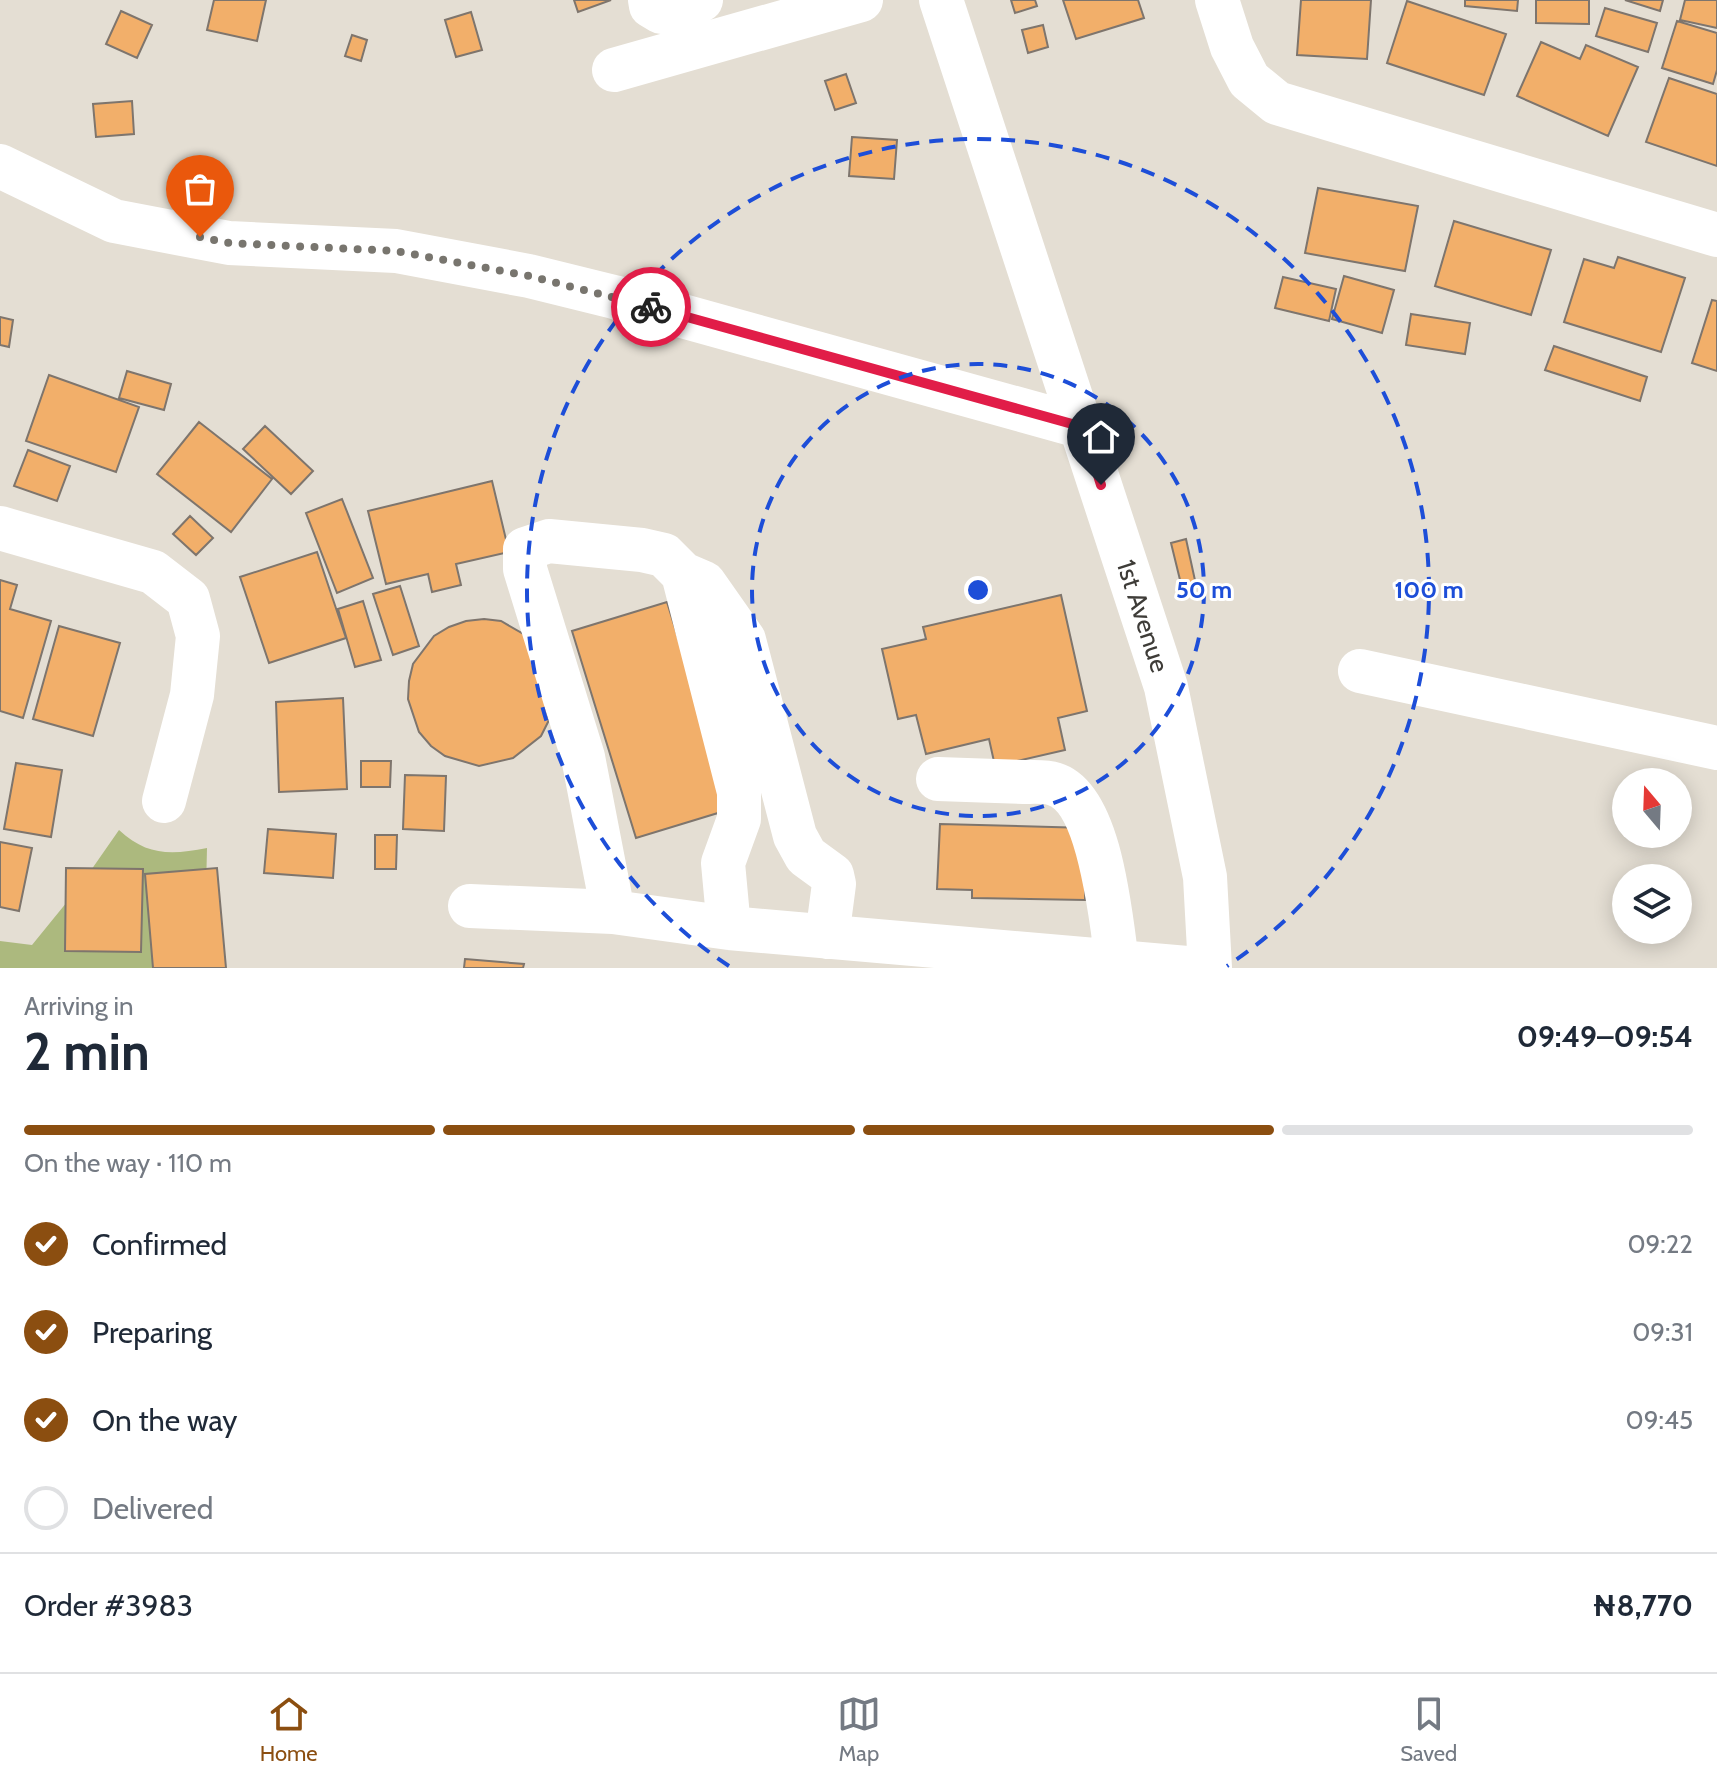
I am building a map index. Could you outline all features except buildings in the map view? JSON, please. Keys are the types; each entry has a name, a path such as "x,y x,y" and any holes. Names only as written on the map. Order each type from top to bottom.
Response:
{"street":[{"path":"650,0 651,6 661,12 701,0"},
{"path":"614,70 861,0"},
{"name":"1st Avenue","path":"941,0 1166,687 1205,877 1210,968"},
{"path":"1217,0 1232,47 1249,80 1277,103 1717,235"},
{"path":"0,166 114,221 229,243 396,251 529,276 1083,427"},
{"path":"0,528 153,572 188,599 198,636 192,695 164,801"},
{"path":"613,912 583,757 525,569 525,549 549,541 664,555 683,574 704,583 744,640 795,836 806,856 832,875 834,884 827,937"},
{"path":"683,574 739,792 739,819 723,863 729,928"},
{"path":"1360,671 1717,748"},
{"path":"938,779 1054,783 1073,797 1084,811 1091,828 1110,909 1117,962"},
{"path":"470,906 613,912 729,928 1187,968"}],"green space":[{"path":"119,830 129,839 150,849 182,852 207,848 206,890 222,968 0,968 0,941 32,945 80,886"}],"way so far":[{"path":"200,237 229,243 396,251 529,276 651,307"}],"route":[{"path":"651,307 1083,427 1101,485"}]}
